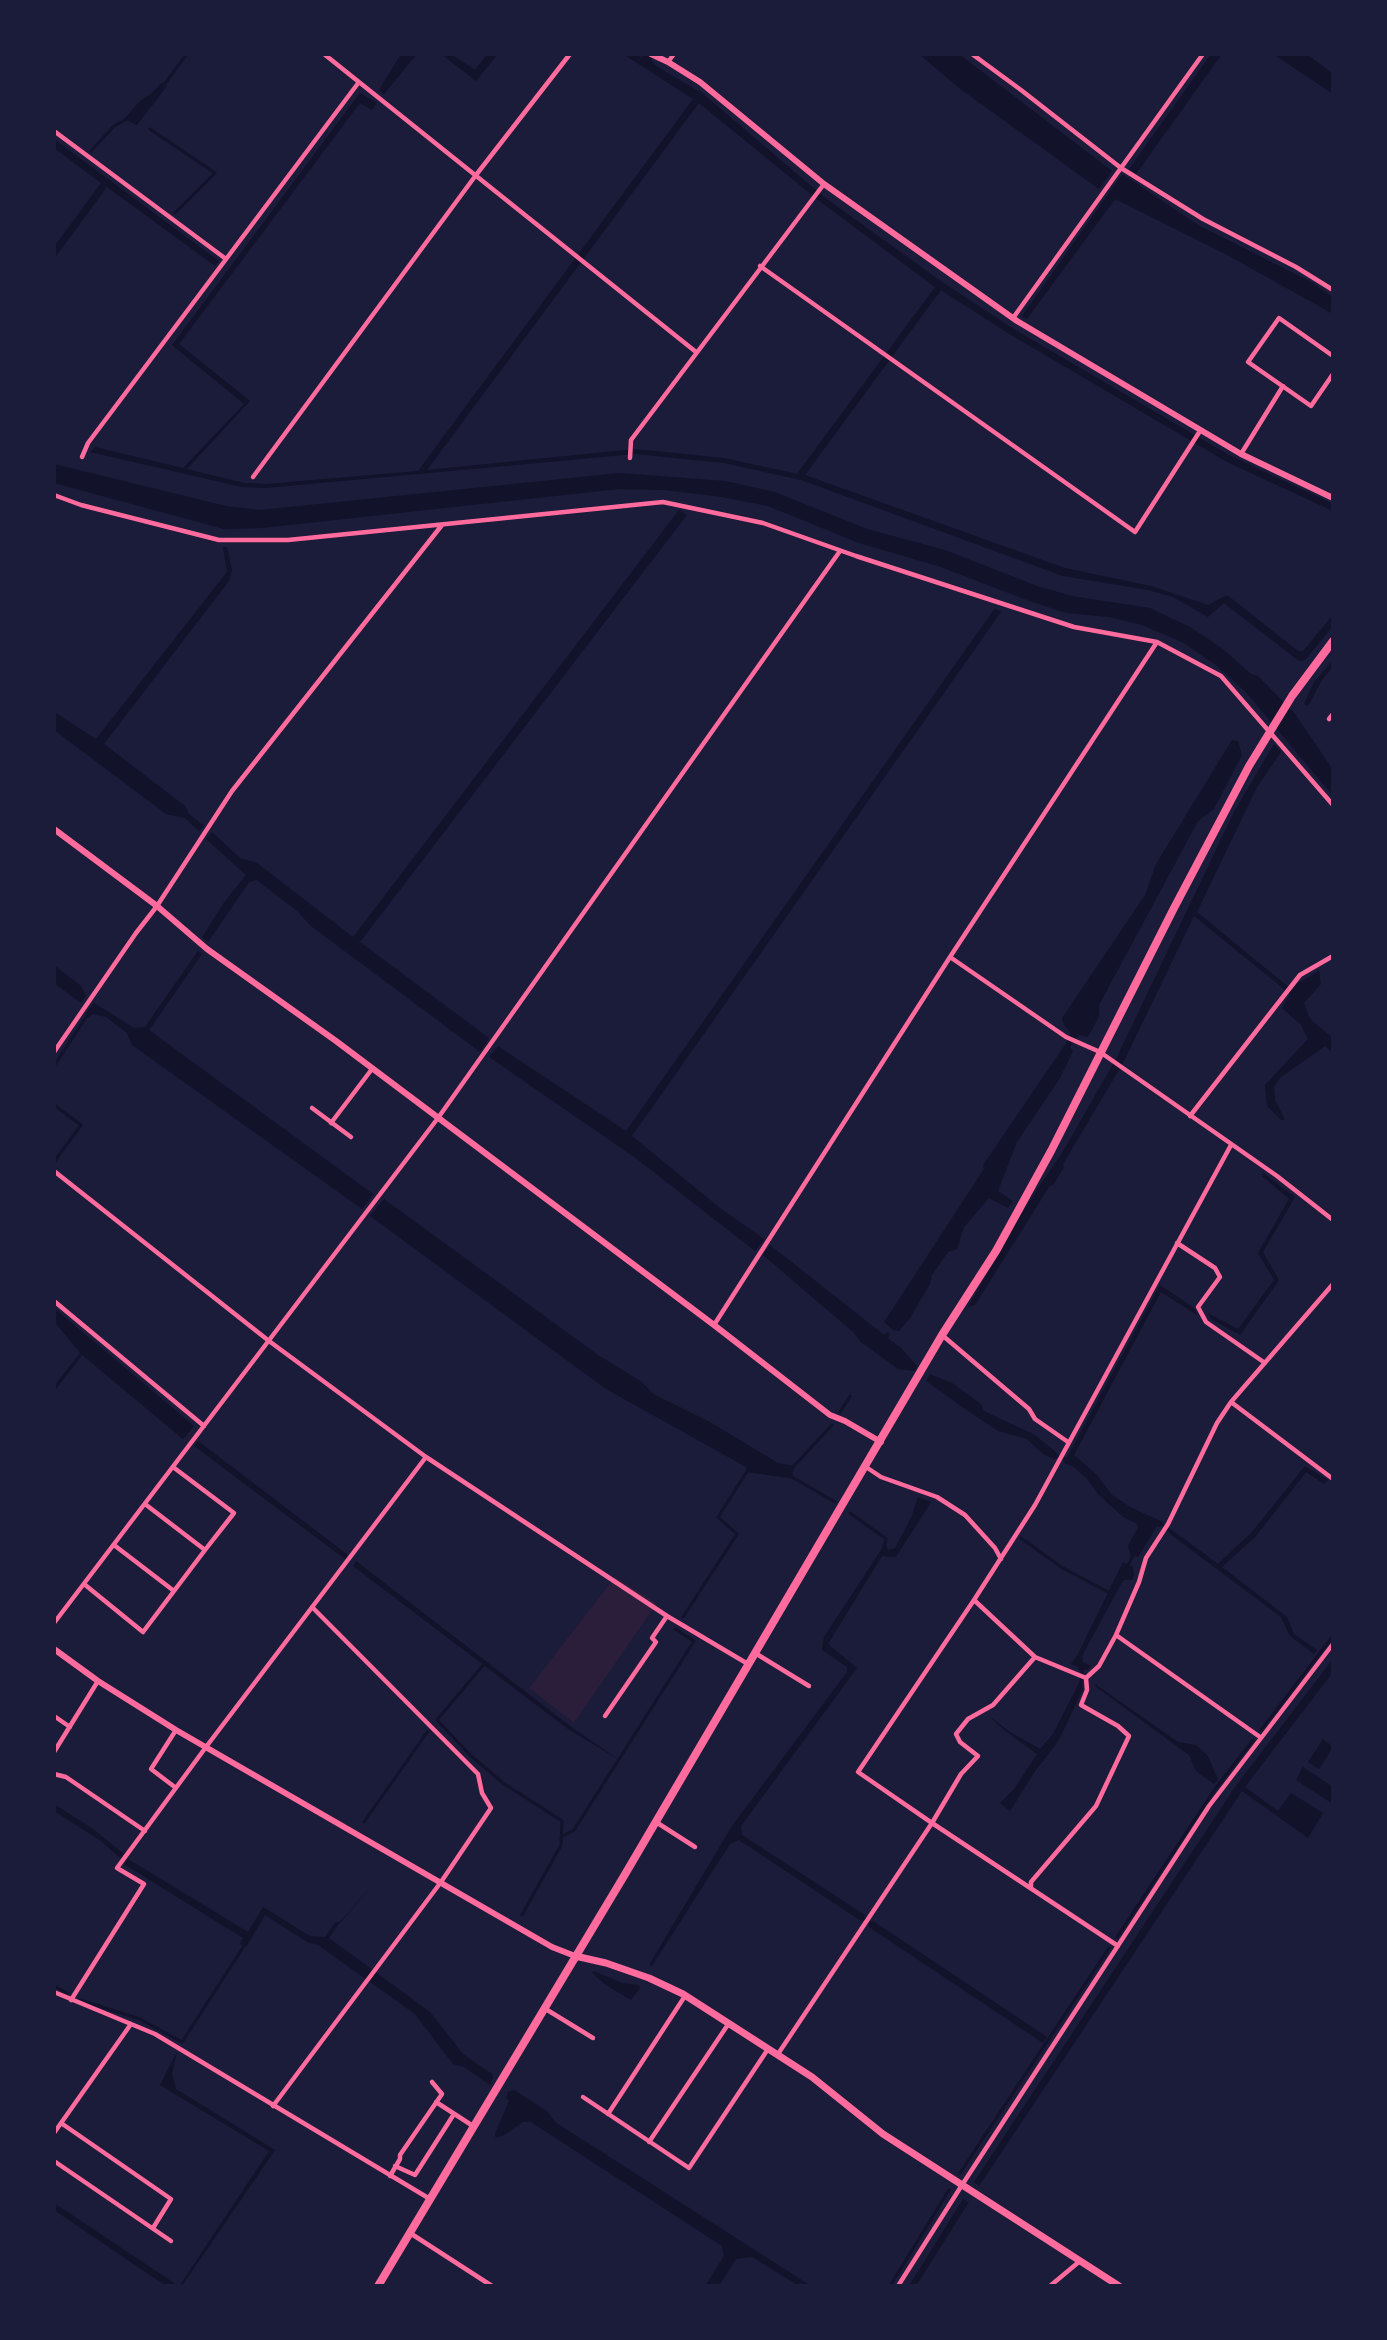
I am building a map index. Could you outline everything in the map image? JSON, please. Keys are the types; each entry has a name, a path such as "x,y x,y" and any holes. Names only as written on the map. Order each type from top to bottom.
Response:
{"highway":[{"path":"378,2286 656,1822 942,1335 996,1251 1051,1151 1229,802 1292,696 1333,641"}],"main road":[{"path":"574,1956 606,1963 638,1974 685,1996 812,2077 883,2134 1119,2286"}],"street":[{"path":"324,54 696,352"},
{"path":"332,60 336,54"},
{"path":"253,477 476,175 570,54"},
{"path":"668,62 674,54"},
{"path":"972,54 1121,168 1203,219 1296,267 1333,290"},
{"path":"1013,318 1203,54"},
{"path":"654,55 700,82 824,184 1013,318 1200,431 1241,454 1333,498"},
{"path":"82,457 88,444 359,82"},
{"path":"54,131 226,259"},
{"path":"630,458 631,440 824,184"},
{"path":"760,266 1135,532 1200,431"},
{"path":"1333,356 1279,318 1248,362 1311,406 1333,374"},
{"path":"1241,454 1283,386"},
{"path":"54,495 81,505 219,540 288,540 663,502 764,523 840,551 1074,627 1157,642 1221,676 1333,805"},
{"path":"54,1052 136,933 158,906 232,791 442,525"},
{"path":"54,1623 438,1118 840,551"},
{"path":"714,1324 950,957 1157,642"},
{"path":"54,829 158,906 207,949 714,1324 831,1415 845,1420 881,1442"},
{"path":"1190,1116 1300,975 1333,956"},
{"path":"950,957 1066,1037 1100,1052 1277,1176 1333,1220"},
{"path":"331,1123 372,1069"},
{"path":"312,1108 351,1137"},
{"path":"1118,1946 858,1772 974,1600 1035,1504 1231,1145"},
{"path":"54,1171 269,1341 426,1457 667,1616 748,1664"},
{"path":"1177,1243 1215,1268 1220,1277 1198,1307 1206,1322 1265,1363"},
{"path":"1086,1678 1099,1666 1116,1635 1139,1582 1146,1558 1168,1524 1217,1423 1231,1402 1333,1284"},
{"path":"54,1301 204,1426"},
{"path":"942,1335 1029,1409 1035,1419 1068,1443"},
{"path":"1231,1402 1330,1476"},
{"path":"71,2000 144,1884 117,1868 426,1457"},
{"path":"84,1584 143,1632 234,1513 173,1467"},
{"path":"866,1467 881,1477 937,1497 965,1515 995,1548 1001,1558"},
{"path":"145,1504 205,1550"},
{"path":"114,1545 174,1591"},
{"path":"974,1600 1035,1657 1086,1678"},
{"path":"273,2106 441,1882 491,1808 482,1793 478,1774 312,1607"},
{"path":"605,1716 656,1642 652,1638 667,1616"},
{"path":"1116,1635 1260,1737"},
{"path":"898,2286 1209,1806 1333,1644"},
{"path":"54,1649 98,1681 176,1730 552,1947 574,1956"},
{"path":"754,1653 809,1686"},
{"path":"778,2054 932,1823 962,1774 978,1756 960,1742 956,1734 969,1719 993,1706 1035,1657"},
{"path":"1031,1888 1031,1882 1096,1806 1129,1736 1118,1726 1081,1705 1087,1690 1086,1678"},
{"path":"54,1752 98,1681"},
{"path":"54,1716 70,1726"},
{"path":"176,1730 152,1769 176,1788"},
{"path":"54,1774 66,1777 144,1830"},
{"path":"656,1822 695,1847"},
{"path":"54,1992 175,2045 430,2199"},
{"path":"608,2114 685,1996"},
{"path":"544,2008 593,2038"},
{"path":"54,2133 131,2024"},
{"path":"649,2142 729,2024"},
{"path":"583,2097 689,2168 769,2048"},
{"path":"390,2175 400,2159 399,2155 442,2094 432,2082"},
{"path":"436,2102 473,2126"},
{"path":"395,2166 415,2175 454,2114"},
{"path":"61,2123 171,2199 153,2228"},
{"path":"54,2161 171,2241"},
{"path":"410,2233 492,2286"},
{"path":"1050,2286 1080,2261"}],"shaded area":[{"path":"401,54 417,54 384,94 379,90"},
{"path":"441,54 451,54 475,70 487,54 498,54 476,81"},
{"path":"623,54 635,54 641,57 644,54 657,54 651,60 656,66 702,93 824,197 945,284 1017,331 1229,455 1333,504 1333,511 1227,462 1006,332 941,290 805,475 1065,568 1151,586 1208,605 1227,595 1298,651 1303,651 1333,615 1333,626 1305,660 1299,661 1224,603 1208,617 1173,597 1148,590 1063,576 801,480 724,463 635,454 266,488 242,487 90,452 95,447 183,468 244,404 172,345 360,93 377,103 372,110 360,103 179,344 250,401 187,469 244,483 266,484 418,471 693,99","holes":["699,103 818,200 935,287 797,474 724,458 635,449 427,470"]},
{"path":"919,54 959,54 1112,171 1099,189 959,88"},
{"path":"1211,54 1222,54 1136,174 1129,169"},
{"path":"1273,54 1307,54 1333,74 1333,94"},
{"path":"161,83 167,86 137,125 124,119 141,100"},
{"path":"54,139 219,261 215,266 107,187 54,259 54,247 101,183 54,148"},
{"path":"1124,175 1198,225 1309,281 1333,297 1333,314 1229,256 1115,199 1027,319 1022,316 1121,176"},
{"path":"54,464 226,506 260,510 620,473 725,481 775,492 867,529 945,550 1037,586 1072,596 1150,608 1190,627 1223,649 1251,674 1258,676 1296,715 1333,770 1333,796 1245,691 1216,665 1182,642 1142,625 1109,617 1066,613 938,566 859,543 768,506 716,496 663,490 619,489 262,528 224,529 54,483"},
{"path":"679,510 687,515 360,942 489,1038 480,1052 311,926 297,911 257,880 249,882 208,942 202,937 223,904 246,875 206,839 212,832 240,858 257,863 353,937"},
{"path":"223,547 227,547 232,570 229,581 104,744 185,806 189,814 204,826 199,831 185,818 166,814 54,730 54,712 96,739 227,572"},
{"path":"995,608 1001,612 632,1136 720,1208 764,1239 755,1251 637,1159 489,1057 498,1046 626,1131"},
{"path":"1333,660 1333,667 1322,680 1308,706 1304,704 1314,682"},
{"path":"1232,740 1238,741 1242,755 1214,809 1198,821 1099,1005 1099,1016 1088,1037 1079,1035 1070,1047 1073,1051 1060,1078 1017,1142 998,1191 1013,1201 1008,1208 989,1198 964,1227 957,1249 948,1252 932,1275 930,1284 910,1318 899,1331 893,1330 884,1322 984,1169 983,1165 1065,1045 1071,1033 1064,1025 1062,1018 1145,895 1156,864"},
{"path":"1274,744 1281,752 1256,789 1197,912 1292,990 1297,984 1319,971 1321,984 1304,1003 1310,1019 1333,1038 1333,1053 1325,1046 1280,1078 1274,1087 1275,1100 1285,1120 1281,1120 1267,1106 1265,1085 1308,1039 1301,1025 1282,1008 1290,994 1194,916 1123,1063 1063,1164 1064,1167 975,1305 968,1307 1028,1203 1062,1153 1116,1059 1234,812"},
{"path":"198,951 202,954 149,1030 373,1194 362,1209 132,1045 127,1033 106,1017 93,1014 84,1020 86,1013 94,1003 134,1028 145,1027"},
{"path":"54,965 81,986 86,996 81,1003 54,983"},
{"path":"1263,1173 1295,1197 1263,1252 1279,1280 1240,1335 1211,1319 1208,1313 1238,1329 1274,1280 1258,1253 1289,1199 1262,1176"},
{"path":"384,1199 598,1355 642,1382 653,1394 710,1422 778,1463 795,1466 792,1474 795,1479 747,1472 746,1467 606,1389 370,1216"},
{"path":"770,1245 884,1335 887,1332 890,1334 888,1338 901,1348 917,1366 915,1371 898,1369 861,1342 853,1332 763,1255"},
{"path":"1160,1285 1194,1308 1197,1315 1161,1292 1074,1455 1096,1474 1112,1495 1132,1508 1163,1522 1160,1527 1157,1526 1138,1557 1130,1555 1128,1546 1138,1527 1136,1523 1123,1517 1074,1467 1064,1463"},
{"path":"54,1308 194,1426 183,1439 81,1354 54,1321"},
{"path":"930,1374 952,1383 981,1404 984,1411 1035,1435 1057,1453 1055,1460 1043,1454 1027,1439 998,1431 968,1411 926,1381"},
{"path":"198,1441 348,1555 345,1559 194,1446"},
{"path":"1305,1466 1328,1480 1324,1484 1306,1472 1256,1536 1222,1567 1287,1617 1294,1634 1317,1650 1314,1654 1290,1636 1281,1617 1170,1534 1172,1530 1218,1564 1252,1532"},
{"path":"918,1497 931,1502 896,1557 882,1556 828,1644 857,1668 741,1826 742,1835 865,1915 861,1921 739,1840 730,1844 652,1966 649,1965 732,1826 847,1672 847,1667 822,1650 824,1637 881,1550 885,1538 888,1538 886,1545 888,1550 895,1548 911,1518"},
{"path":"356,1561 570,1726 619,1760 568,1729 353,1566"},
{"path":"1123,1562 1133,1567 1134,1576 1132,1580 1124,1580 1121,1584 1082,1656 1083,1662 1091,1666 1087,1670 1079,1670 1071,1664"},
{"path":"615,1577 657,1603 574,1723 529,1688"},
{"path":"1333,1659 1333,1672 1245,1787 1278,1811 1291,1793 1323,1813 1308,1838 1242,1791 979,2186 974,2182 1235,1787"},
{"path":"1080,1681 1083,1689 1059,1740 1036,1770 1010,1811 1000,1803 1015,1788 1037,1754 1005,1731 988,1715 1010,1732 1040,1749 1053,1734"},
{"path":"1095,1684 1178,1742 1196,1745 1208,1756 1218,1780 1214,1784 1196,1771 1189,1755"},
{"path":"1323,1739 1333,1747 1319,1769 1308,1762"},
{"path":"1303,1767 1333,1787 1333,1804 1296,1780"},
{"path":"54,1804 93,1829 124,1854 120,1858 101,1841 54,1811"},
{"path":"128,1859 248,1932 263,1907 310,1936 325,1937 335,1923 341,1921 374,1883 329,1938 430,2012 463,2054 492,2074 490,2085 464,2067 453,2064 415,2014 318,1945 307,1942 265,1915 246,1947 240,1944 243,1938 124,1864"},
{"path":"873,1921 1047,2037 1043,2043 869,1927"},
{"path":"594,1971 622,1983 638,1985 640,1988 631,2000 606,1985 592,1973"},
{"path":"177,2052 172,2074 176,2089 275,2150 182,2286 166,2286 54,2210 54,2203 180,2285 269,2151 160,2085"},
{"path":"514,2090 547,2111 555,2122 811,2286 799,2286 752,2257 736,2259 719,2286 705,2286 724,2256 722,2246 531,2122 523,2122 496,2138 495,2134 509,2101 506,2098 508,2092"},
{"path":"963,2199 969,2202 916,2286 909,2286"}],"waterway":[{"path":"163,86 187,54"},
{"path":"91,151 114,126 127,119"},
{"path":"150,129 215,173 175,213"},
{"path":"54,1066 84,1020"},
{"path":"54,1105 81,1125 54,1162"},
{"path":"54,1389 81,1354"},
{"path":"840,1412 850,1396"},
{"path":"793,1467 832,1425"},
{"path":"1056,1456 1065,1459"},
{"path":"683,1617 737,1534 718,1517 748,1470"},
{"path":"792,1477 835,1502"},
{"path":"850,1513 885,1538"},
{"path":"1162,1524 1171,1532"},
{"path":"1021,1538 1061,1567 1108,1592"},
{"path":"1128,1565 1133,1556"},
{"path":"561,1837 574,1830 694,1641 675,1629"},
{"path":"1261,1730 1333,1636"},
{"path":"484,1664 437,1720 470,1755 503,1783 562,1821 561,1845 522,1915"},
{"path":"1081,1682 1082,1670"},
{"path":"364,1822 428,1731"},
{"path":"1117,1937 1215,1789 1253,1740"},
{"path":"863,1918 871,1924"},
{"path":"80,2000 140,2019 182,2042 244,1946"},
{"path":"960,2173 1109,1948"},
{"path":"54,1986 67,1993"},
{"path":"890,2286 949,2190"}]}
